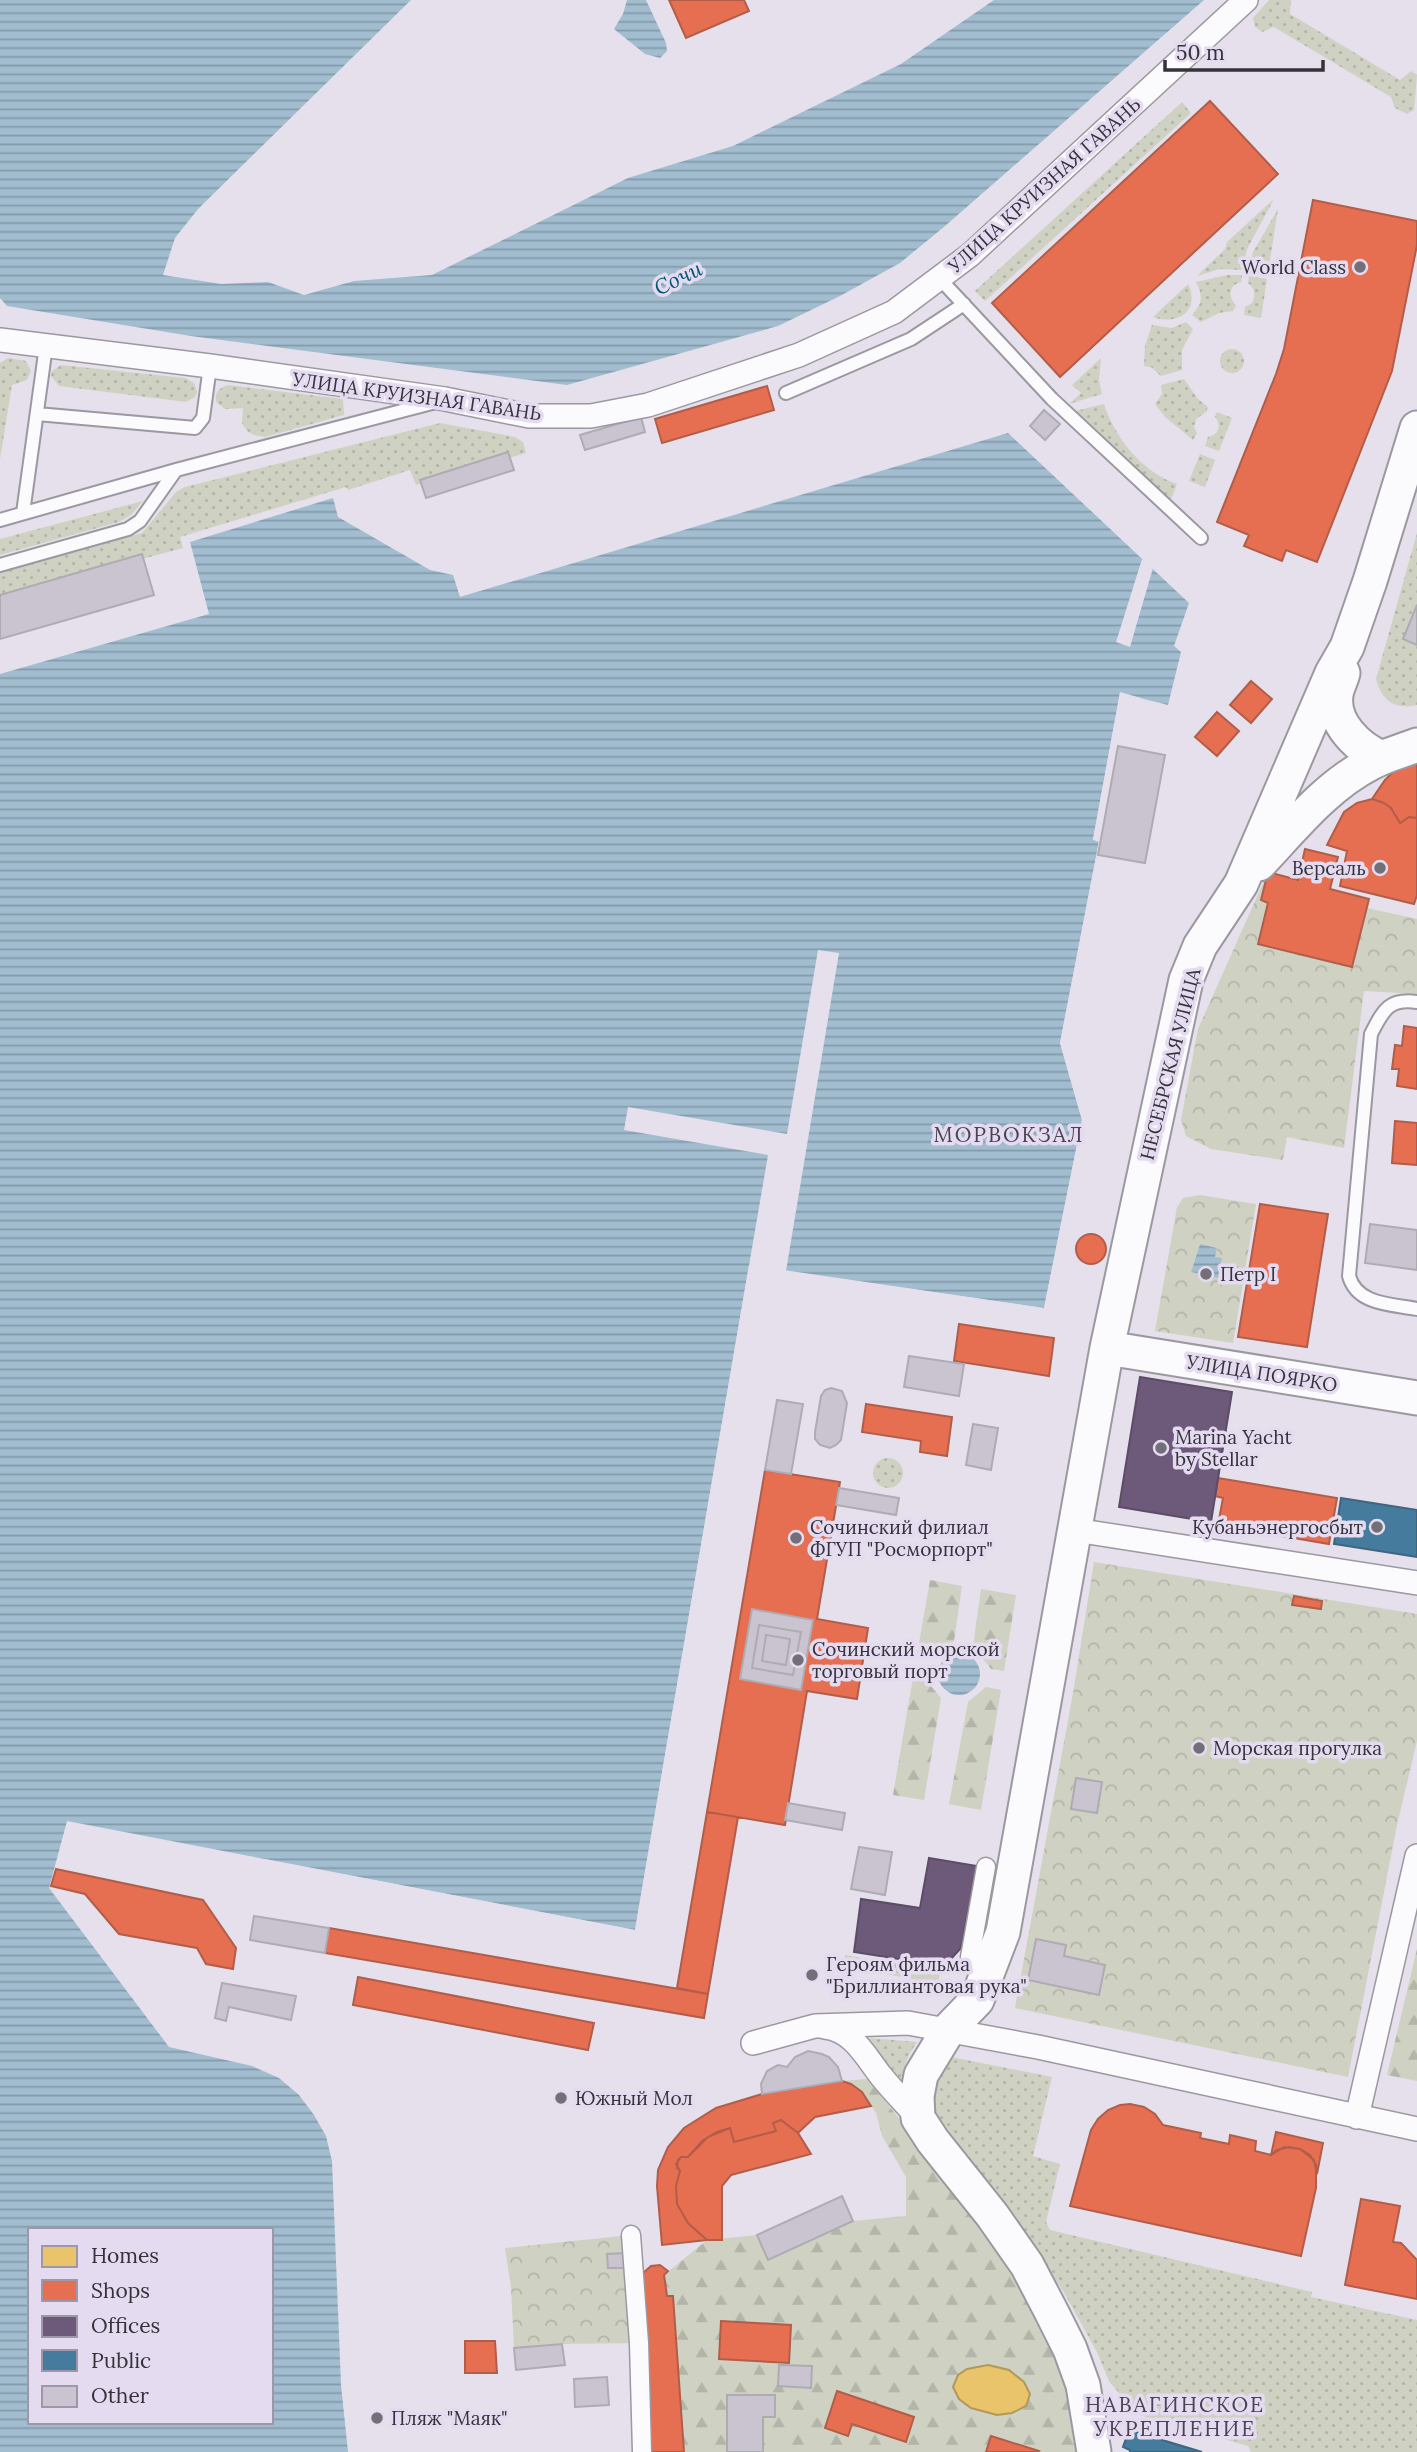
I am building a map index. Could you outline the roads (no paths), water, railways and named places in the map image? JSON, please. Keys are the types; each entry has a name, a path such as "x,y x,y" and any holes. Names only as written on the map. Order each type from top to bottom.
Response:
{"main road":[{"name":"НЕСЕБРСКАЯ УЛИЦА","path":"918,2118 917,2096 921,2075 949,2029 977,2000 1003,1932 1107,1348 1186,980 1200,946 1241,884 1332,673 1347,647 1417,428"},
{"path":"1347,647 1343,677 1336,692 1339,718 1356,743 1382,758"},
{"path":"1241,884 1326,794 1349,776 1382,758 1417,745"},
{"name":"УЛИЦА ПОЯРКО","path":"1107,1348 1417,1398"},
{"path":"918,2118 1027,2264 1070,2349 1083,2385 1094,2452"}],"street":[{"name":"УЛИЦА КРУИЗНАЯ ГАВАНЬ","path":"0,340 445,399 529,416 591,416 648,405 799,355 894,312 970,256 1246,0"},
{"path":"1074,1530 1417,1583"},
{"path":"1357,2117 1417,1856"},
{"path":"970,1957 986,1867"},
{"path":"753,2043 815,2026 908,2023 949,2029 1417,2129"},
{"path":"815,2026 831,2028 856,2042 918,2118"},
{"path":"631,2235 639,2343 642,2452"}],"lane":[{"path":"940,279 1052,399 1201,538"},
{"path":"786,393 911,340 964,304"},
{"path":"23,513 46,346"},
{"path":"37,414 195,428 203,418 210,366"},
{"path":"0,520 445,399"},
{"path":"0,565 128,529 139,521 176,470"},
{"path":"1417,1002 1402,1000 1392,1003 1371,1034 1349,1276 1352,1286 1366,1299 1417,1309"}],"water":[{"name":"Сочи","path":"0,0 411,0 198,209 175,238 163,275 221,284 268,282 304,295 354,281 432,275 628,178 733,146 901,64 994,0 1204,0 900,263 778,326 567,385 191,336 7,306 0,298"},
{"path":"627,0 646,0 666,43 667,51 660,58 645,54 614,29"},
{"path":"1008,433 1189,603 1174,646 1181,652 1168,705 1120,693 1093,839 1099,841 1060,1043 1082,1120 1044,1308 749,1265 635,1930 67,1821 49,1888 169,2047 252,2066 279,2078 299,2095 326,2136 332,2161 341,2385 348,2452 0,2452 0,674 209,614 190,542 333,498 338,517 430,570 453,575 460,597"},
{"path":"1200,1244 1217,1248 1215,1257 1222,1258 1218,1278 1191,1272"},
{"path":"959,1653 974,1659 980,1674 974,1689 959,1695 944,1689 938,1674 944,1659"}],"place":[{"name":"World Class","path":"1360,267"},
{"name":"Версаль","path":"1380,868"},
{"name":"Петр I","path":"1206,1274"},
{"name":"Marina Yacht by Stellar","path":"1161,1448"},
{"name":"Кубаньэнергосбыт","path":"1377,1527"},
{"name":"Сочинский филиал ФГУП \"Росморпорт\"","path":"796,1538"},
{"name":"Сочинский морской торговый порт","path":"798,1660"},
{"name":"Морская прогулка","path":"1199,1748"},
{"name":"Героям фильма \"Бриллиантовая рука\"","path":"812,1975"},
{"name":"Южный Мол","path":"561,2098"},
{"name":"Пляж \"Маяк\"","path":"377,2418"}],"district":[{"name":"МОРВОКЗАЛ","path":"1009,1134"},
{"name":"НАВАГИНСКОЕ УКРЕПЛЕНИЕ","path":"1175,2416"}]}
